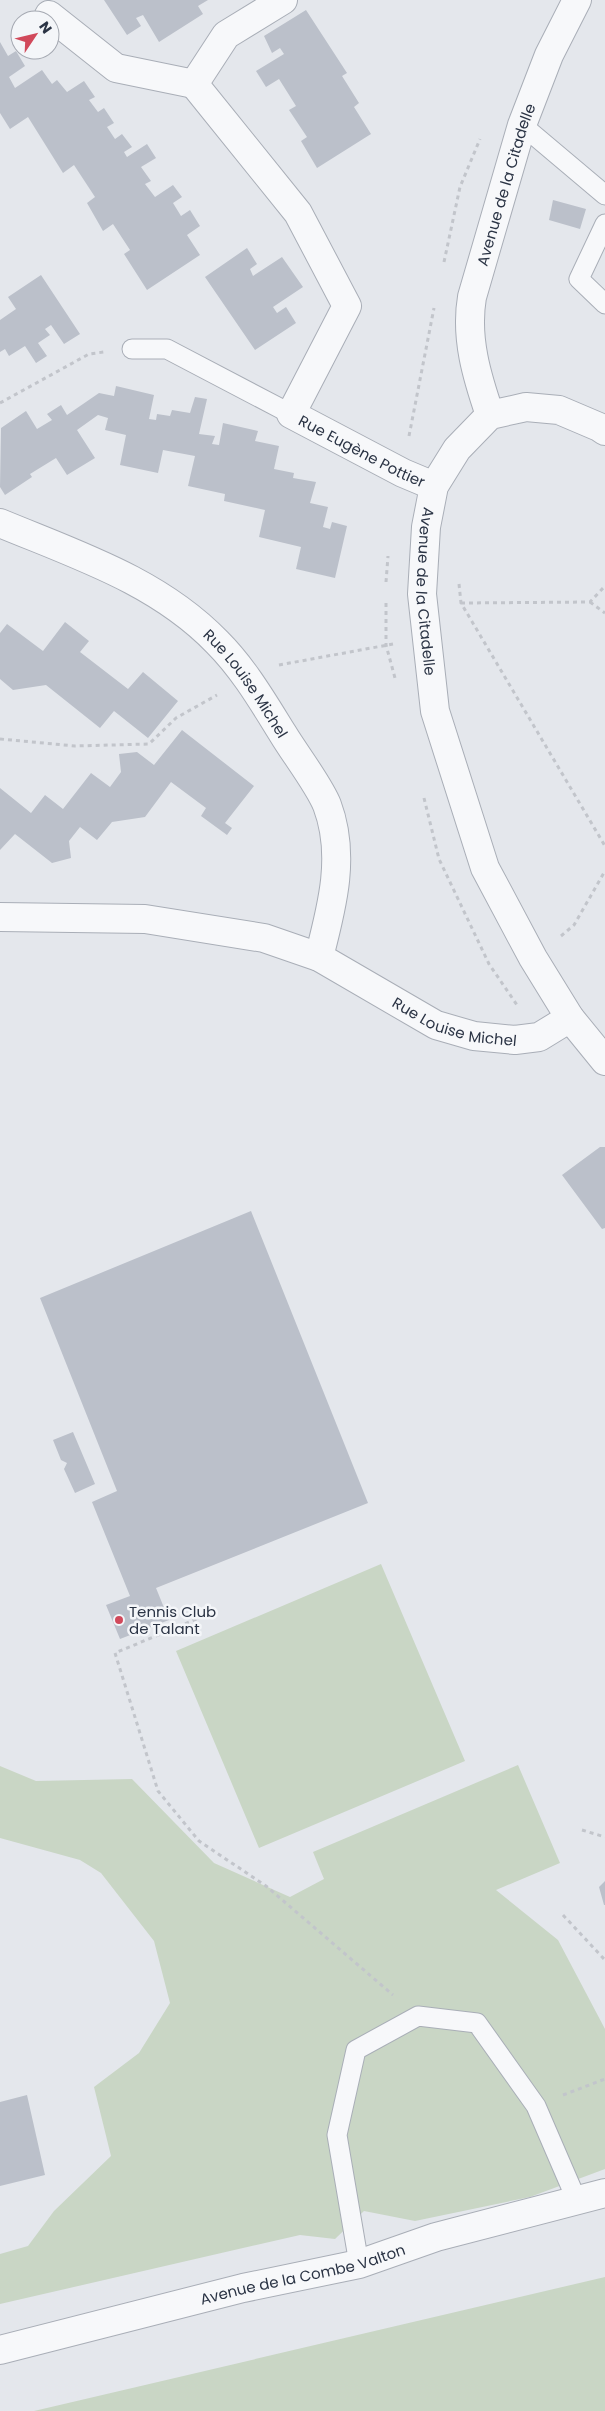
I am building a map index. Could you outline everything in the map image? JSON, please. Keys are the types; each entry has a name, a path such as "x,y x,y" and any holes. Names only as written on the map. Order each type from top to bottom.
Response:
{"street":[{"path":"60,24 116,68 194,84 226,35 283,0"},
{"name":"Avenue de la Citadelle","path":"577,0 549,55 522,125 474,288 469,317 471,345 490,415 457,449 434,486 426,527 422,594 435,710 486,868 533,958 570,1018 605,1061"},
{"name":"Rue Eugène Pottier","path":"194,84 298,213 347,306 291,414 403,473 434,486"},
{"path":"490,415 526,407 559,410 599,427 605,432"},
{"name":"Rue Louise Michel","path":"0,523 121,573 178,607 217,642 248,678 326,804 336,838 336,881 331,913 319,957"},
{"name":"Rue Louise Michel","path":"0,917 145,919 264,938 319,957 436,1025 474,1036 515,1040 539,1037 570,1018"},
{"name":"Avenue de la Combe Valton","path":"0,2350 243,2288 359,2264 436,2237 577,2202 605,2193"}],"lane":[{"path":"522,125 605,195"},
{"path":"605,224 579,279 605,304"},
{"name":"Rue Eugène Pottier","path":"132,349 166,349 291,414"},
{"path":"359,2264 337,2135 356,2050 418,2016 477,2023 536,2106 568,2176 577,2202"}],"path":[{"path":"0,403 89,354 132,349"},
{"path":"590,602 605,586"},
{"path":"605,614 590,602 460,603 509,682 605,846"},
{"path":"0,739 75,746 149,744 176,718 248,678 274,666 428,638"},
{"path":"212,1613 115,1653 158,1791 199,1841 266,1886 418,2016"},
{"path":"582,1830 605,1837"},
{"path":"563,1915 605,1960"},
{"path":"536,2106 605,2079"}],"green space":[{"path":"381,1564 465,1761 259,1848 176,1651"},
{"path":"518,1765 560,1863 496,1890 558,1940 605,2029 605,2169 530,2197 415,2221 364,2211 335,2239 300,2235 0,2304 0,2254 28,2246 54,2211 111,2156 94,2087 139,2053 170,2003 154,1941 101,1873 80,1860 0,1838 0,1766 36,1781 132,1779 214,1863 290,1897 324,1879 313,1852"},
{"path":"605,2277 605,2411 34,2411"}],"building":[{"path":"104,0 208,0 198,6 203,14 159,42 143,15 136,18 141,26 127,35"},
{"path":"306,10 347,73 342,76 359,103 354,107 371,134 317,168 301,141 307,137 289,110 296,106 279,79 266,87 256,71 284,54 280,48 272,53 264,36"},
{"path":"0,42 8,56 10,55 10,60 21,60 25,66 9,77 15,88 42,70 52,84 57,80 67,92 84,81 95,97 89,100 98,112 104,108 114,123 107,127 115,139 122,134 132,147 124,152 127,157 147,144 156,158 141,167 151,181 145,184 155,197 173,185 182,197 173,203 181,216 190,210 200,226 187,235 200,255 147,290 124,254 130,250 113,224 103,231 87,203 95,197 74,165 63,173 28,117 10,129 0,113"},
{"path":"553,200 586,209 580,229 549,220"},
{"path":"247,248 257,264 250,269 253,276 282,257 303,287 273,307 277,313 286,307 296,323 255,350 205,277"},
{"path":"41,275 80,334 64,344 51,325 45,329 50,335 38,343 47,356 36,363 25,346 9,356 5,349 0,352 0,320 16,309 8,297"},
{"path":"116,386 154,395 149,419 156,420 157,414 170,416 172,410 190,413 195,397 207,399 199,434 215,436 212,444 219,445 223,423 258,431 255,441 279,446 274,469 294,473 293,478 316,482 310,503 328,507 323,527 330,529 332,522 347,526 335,578 296,569 301,547 259,537 265,510 224,501 225,494 188,486 195,456 163,450 158,473 120,465 126,435 105,430 108,418 98,415 77,430 95,458 67,475 56,458 30,474 32,477 5,495 0,487 1,428 26,411 37,429 52,420 47,414 61,405 67,415 99,393 114,396"},
{"path":"65,622 89,641 80,652 128,689 143,672 178,701 148,738 114,711 100,728 46,685 13,690 0,679 0,633 7,624 43,651"},
{"path":"182,730 254,786 225,823 232,828 227,835 201,816 206,808 171,782 145,817 112,822 97,840 80,827 69,841 71,858 52,863 15,834 0,850 0,788 31,813 45,795 63,809 91,773 110,787 121,772 119,754 137,752 154,765"},
{"path":"600,1147 605,1147 605,1228 602,1229 562,1175"},
{"path":"251,1211 368,1503 156,1588 169,1620 120,1639 106,1605 130,1596 92,1502 117,1491 40,1298"},
{"path":"73,1432 95,1484 75,1493 64,1469 67,1463 61,1460 53,1440"},
{"path":"605,1881 605,1905 604,1905 599,1887"},
{"path":"27,2095 45,2175 0,2186 0,2102"}],"place":[{"name":"Tennis Club de Talant","path":"119,1620"}]}
